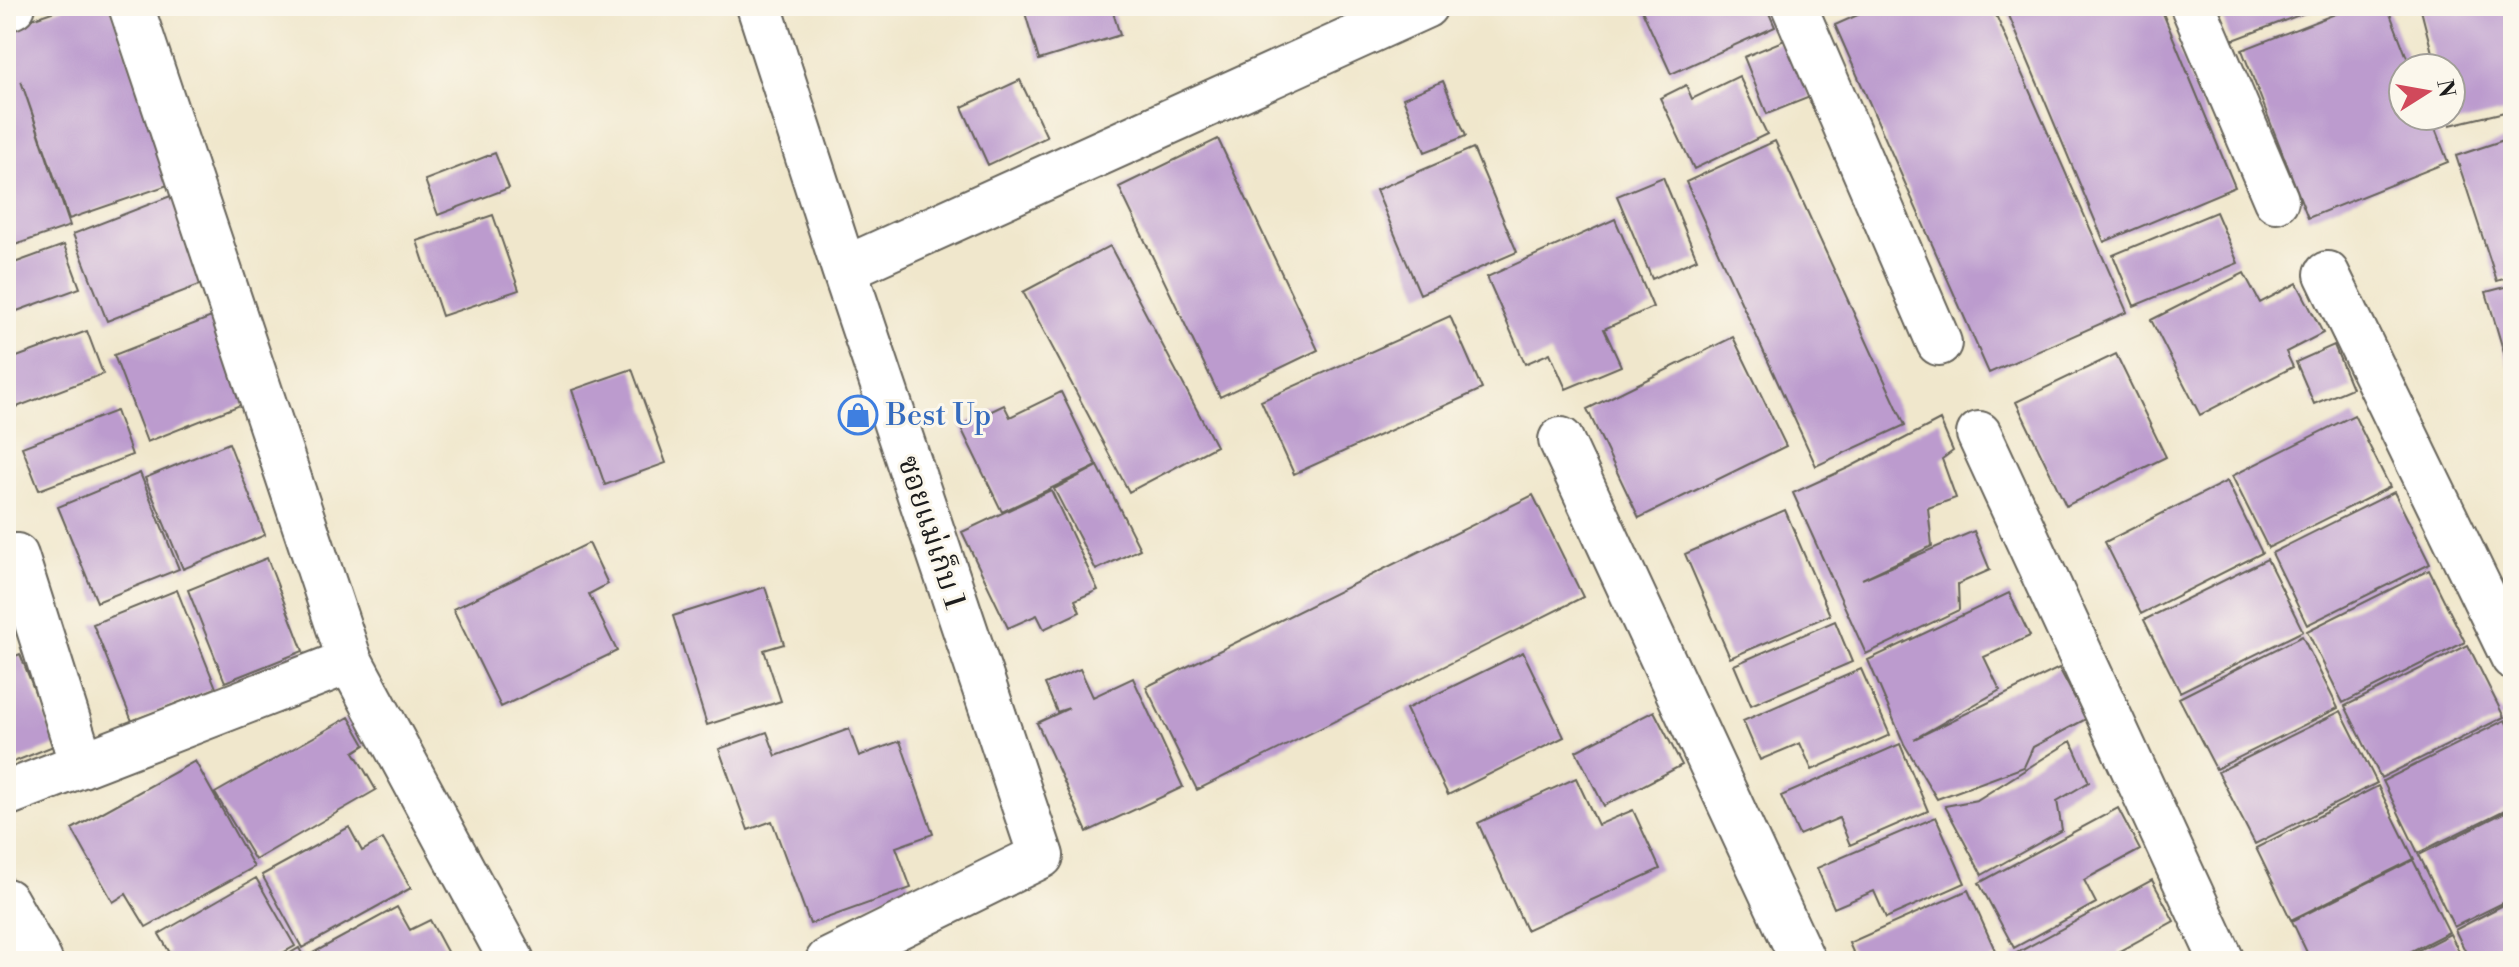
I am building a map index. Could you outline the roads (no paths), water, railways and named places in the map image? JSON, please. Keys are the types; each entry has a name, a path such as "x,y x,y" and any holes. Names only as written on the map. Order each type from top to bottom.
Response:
{"street":[{"path":"6,9 13,6"},
{"path":"131,6 350,661 512,961"},
{"path":"759,6 844,269 1425,6"},
{"path":"1794,6 1939,343"},
{"path":"2193,6 2276,200"},
{"name":"ซอยแม่เก็บ 1","path":"828,961 1041,856 844,269"},
{"path":"2327,274 2513,657"},
{"path":"1979,434 2222,961"},
{"path":"1561,440 1803,961"},
{"path":"16,556 82,765"},
{"path":"6,794 350,661"},
{"path":"6,901 40,961"}],"place":[{"name":"Best Up","path":"858,415"}]}
